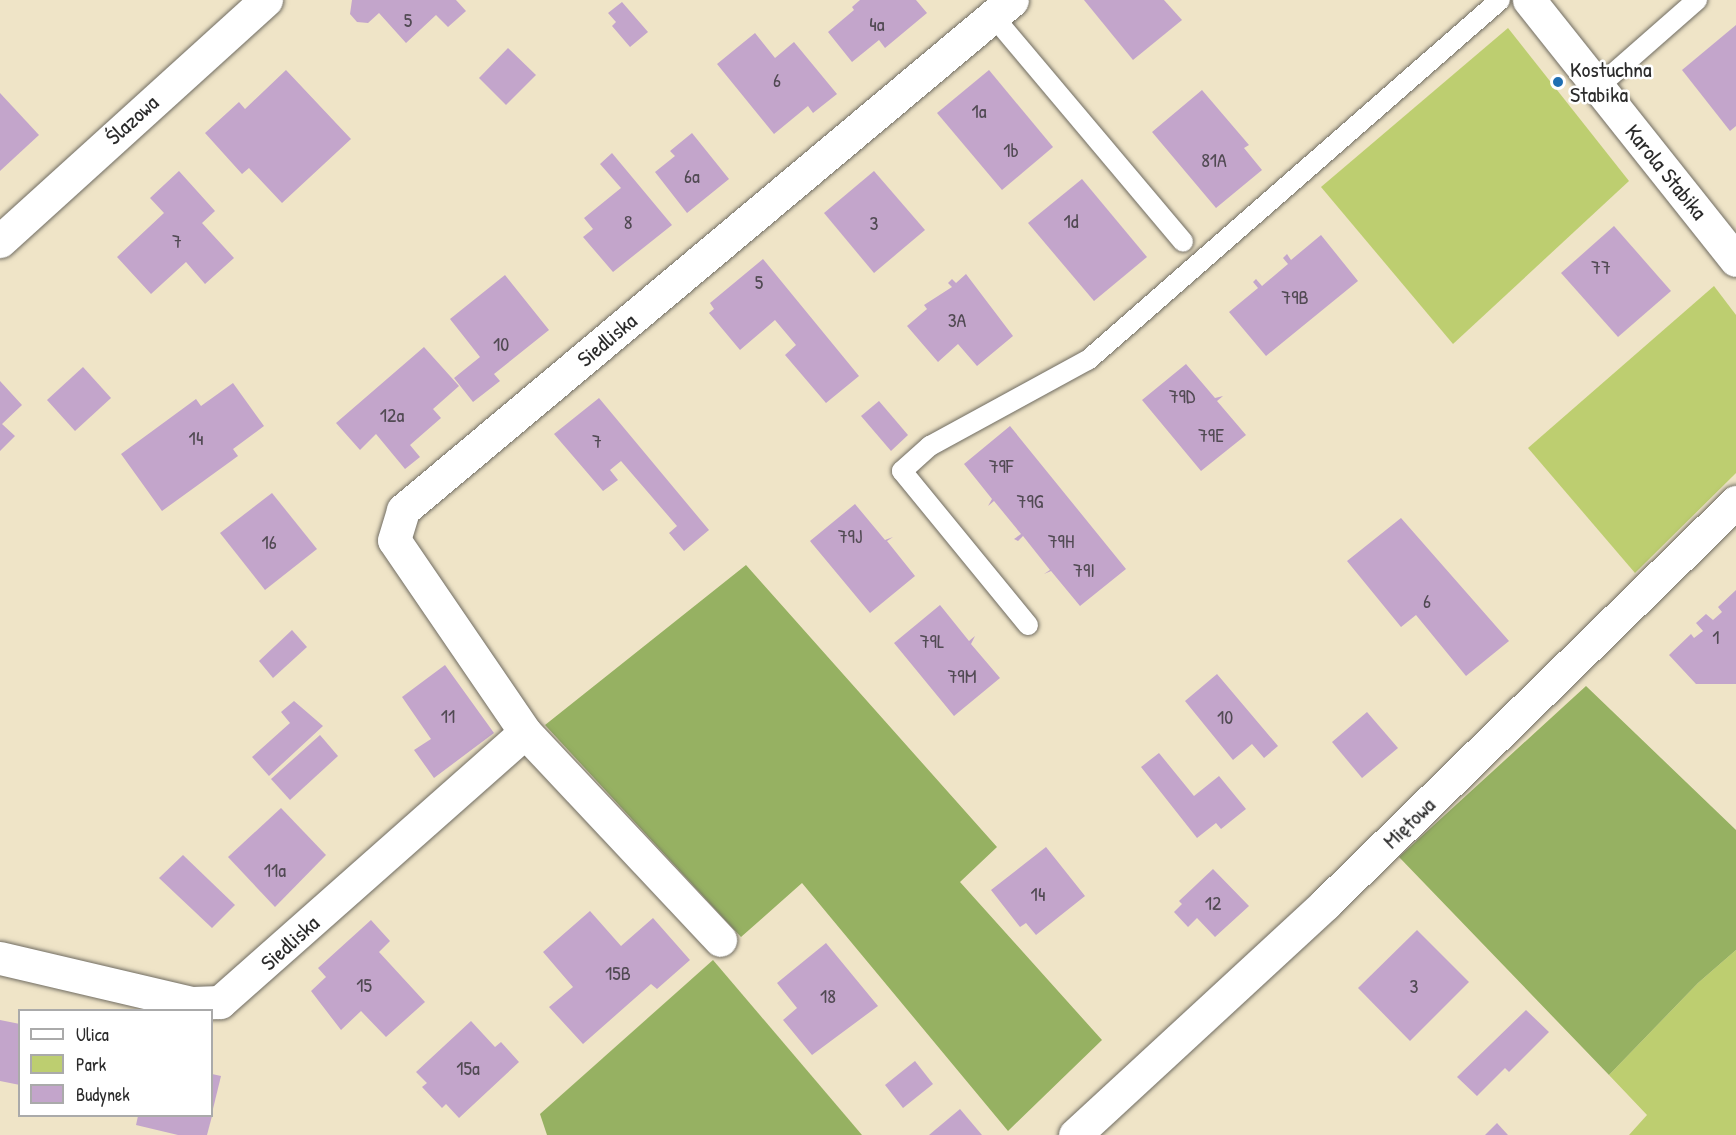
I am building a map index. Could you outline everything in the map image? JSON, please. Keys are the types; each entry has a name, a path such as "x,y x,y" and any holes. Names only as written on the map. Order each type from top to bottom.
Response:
{"street":[{"name":"Ślazowa","path":"0,241 266,0"},
{"name":"Karola Stabika","path":"1529,0 1736,260"},
{"name":"Siedliska","path":"720,940 525,732 394,540 403,510 1003,8"},
{"name":"Miętowa","path":"1075,1135 1316,912 1736,502"},
{"name":"Siedliska","path":"0,958 192,1003 219,1002 233,995 525,732"}],"lane":[{"path":"1028,625 902,471 930,446 1088,360 1500,0"},
{"path":"1598,87 1697,0"},
{"path":"1003,8 1183,243"}],"green space":[{"path":"1508,28 1629,181 1453,344 1321,187"},
{"path":"1714,286 1736,315 1736,473 1635,573 1528,448"},
{"path":"746,565 997,847 960,882 1102,1040 1008,1131 802,883 741,937 545,725"},
{"path":"1586,686 1736,830 1736,950 1698,983 1609,1075 1399,857"},
{"path":"1736,950 1736,1135 1629,1135 1647,1115 1609,1075 1698,983"},
{"path":"713,960 862,1135 547,1135 540,1114"}],"building":[{"path":"352,0 456,0 466,11 448,27 436,15 406,43 379,13 368,23 357,22 350,14"},
{"path":"860,0 916,0 927,13 885,48 879,40 852,62 828,32 854,10 852,7"},
{"path":"1084,0 1164,0 1182,20 1133,60"},
{"path":"622,2 648,32 630,47 612,26 616,22 608,13"},
{"path":"1736,25 1736,126 1730,131 1682,70"},
{"path":"755,33 775,58 794,42 837,94 813,113 808,106 774,134 717,64"},
{"path":"508,48 536,75 506,105 479,78"},
{"path":"286,70 351,139 282,203 249,168 242,174 205,133 239,102 245,109"},
{"path":"989,70 1053,147 1002,190 937,113"},
{"path":"1202,90 1249,145 1244,148 1262,170 1216,208 1152,132"},
{"path":"0,93 39,135 0,171"},
{"path":"692,133 729,179 687,213 655,172 675,156 670,151"},
{"path":"612,153 672,225 613,272 583,237 593,229 584,218 621,188 600,164"},
{"path":"179,171 215,211 202,223 234,258 205,284 186,262 151,294 117,257 164,213 150,198"},
{"path":"874,171 925,230 874,273 824,213"},
{"path":"1082,179 1147,257 1094,301 1028,223"},
{"path":"1614,226 1671,291 1618,337 1561,273"},
{"path":"1321,235 1358,281 1266,356 1229,312 1258,288 1253,282 1256,279 1262,286 1288,264 1283,258 1287,254 1291,260"},
{"path":"763,259 859,376 826,403 785,355 796,345 775,320 740,350 709,313 714,309 710,303"},
{"path":"966,274 1013,336 977,366 958,344 938,362 907,326 927,309 924,305 952,287 948,283 952,279 956,283"},
{"path":"505,275 549,330 494,374 500,381 473,402 454,378 480,357 450,319"},
{"path":"424,347 459,386 433,409 441,418 410,445 420,457 405,469 376,434 360,450 336,423"},
{"path":"1186,364 1215,398 1223,396 1217,401 1246,435 1201,471 1142,400"},
{"path":"83,367 111,398 75,431 47,400"},
{"path":"0,381 22,405 2,424 15,436 0,451"},
{"path":"233,383 264,426 233,449 238,456 162,511 121,454 196,399 201,406"},
{"path":"599,398 709,530 684,551 669,533 677,526 621,461 610,470 618,480 603,491 554,434"},
{"path":"879,401 908,435 891,451 861,416"},
{"path":"1010,426 1126,569 1080,606 1051,571 1044,574 1050,570 1023,536 1018,541 1014,539 1021,534 994,501 988,506 992,499 964,464"},
{"path":"272,493 317,549 265,590 220,533"},
{"path":"855,504 885,540 893,537 887,541 915,576 870,613 810,541"},
{"path":"1401,518 1509,641 1466,676 1416,615 1401,627 1347,561"},
{"path":"1736,590 1736,684 1696,684 1669,655 1691,634 1694,638 1703,631 1696,623 1706,614 1713,620 1722,612 1718,607"},
{"path":"940,605 969,641 975,636 971,644 1000,678 954,716 894,643"},
{"path":"292,630 307,647 273,678 259,661"},
{"path":"445,665 494,733 434,778 414,750 431,739 402,697"},
{"path":"1217,674 1278,746 1264,758 1252,744 1233,760 1185,701"},
{"path":"294,701 323,726 269,776 252,757 290,723 281,712"},
{"path":"1367,712 1398,748 1362,778 1332,742"},
{"path":"320,735 338,756 290,800 271,779"},
{"path":"1159,753 1194,796 1219,776 1246,809 1221,829 1216,823 1197,838 1141,767"},
{"path":"281,808 326,855 275,907 228,857"},
{"path":"1046,847 1085,896 1036,935 1026,923 1020,927 991,890"},
{"path":"183,855 235,905 212,928 159,878"},
{"path":"1213,869 1249,906 1215,937 1197,918 1188,927 1174,912 1182,904 1179,901"},
{"path":"590,911 621,946 653,918 690,960 657,989 651,984 583,1044 549,1007 573,987 543,952"},
{"path":"371,920 390,941 379,952 425,1002 386,1037 361,1011 341,1030 311,991 326,977 318,968"},
{"path":"1417,930 1469,982 1410,1041 1358,988"},
{"path":"826,943 878,1006 812,1055 783,1020 797,1008 777,983"},
{"path":"1526,1010 1549,1032 1509,1072 1505,1068 1477,1096 1457,1077"},
{"path":"0,1020 18,1024 18,1085 0,1081"},
{"path":"471,1021 495,1047 501,1042 519,1062 459,1118 446,1104 442,1108 422,1087 427,1083 416,1072"},
{"path":"915,1061 933,1084 903,1108 885,1085"},
{"path":"213,1074 221,1076 213,1109"},
{"path":"960,1109 982,1135 929,1135"},
{"path":"138,1117 212,1117 207,1135 178,1135 136,1125"},
{"path":"1497,1123 1508,1135 1485,1135"}],"place":[{"name":"Kostuchna Stabika","path":"1558,82"}]}
